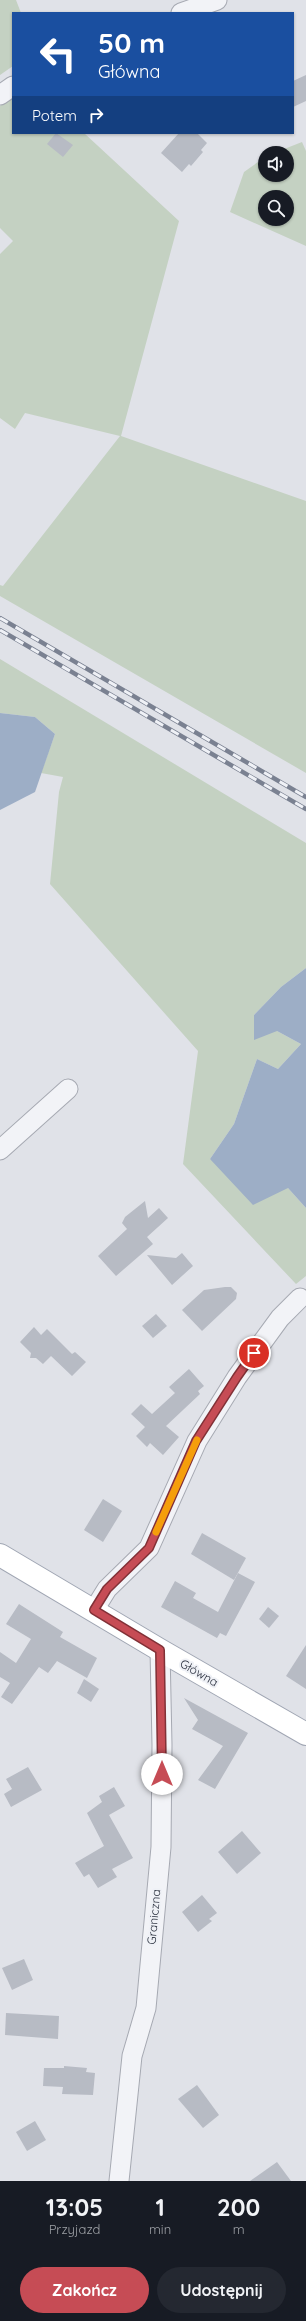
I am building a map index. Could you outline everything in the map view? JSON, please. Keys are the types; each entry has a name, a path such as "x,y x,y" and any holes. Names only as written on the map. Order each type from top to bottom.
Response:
{"main road":[{"name":"Główna","path":"0,1555 160,1650 306,1734"}],"street":[{"path":"184,12 217,0"},
{"path":"0,95 12,87"},
{"path":"0,1150 68,1089"},
{"path":"94,1610 107,1589 149,1548 196,1441 237,1377 280,1318 300,1298"},
{"name":"Graniczna","path":"119,2181 132,2056 146,2008 161,1847 162,1745 160,1650"}],"green space":[{"path":"0,0 16,0 21,12 12,12 12,67 0,75"},
{"path":"12,96 12,134 85,134 179,221 121,436 306,501 306,773 0,596 0,585 3,586 120,436 25,413 15,429 0,418 0,254 13,241 0,228 0,106"},
{"path":"302,142 306,151 306,246 261,226 294,226 294,190 258,190 258,225 230,212 244,172 258,162 258,182 294,182 294,146 292,146"},
{"path":"0,659 306,843 306,968 281,987 254,1015 277,1031 301,1044 278,1069 257,1059 234,1124 210,1159 288,1188 306,1208 306,1276 296,1284 183,1164 198,1051 50,884 59,792 63,777 41,773 55,734 35,717 0,713"}],"water":[{"path":"0,713 35,717 55,734 35,792 0,810"},
{"path":"306,968 306,1208 288,1188 253,1205 210,1159 234,1124 257,1059 278,1069 301,1044 277,1031 254,1040 254,1015 281,987"}],"building":[{"path":"306,75 306,101 294,107 294,81"},
{"path":"55,134 57,134 73,145 63,157 47,144"},
{"path":"178,134 198,134 207,143 201,150 203,152 191,166 189,164 182,172 161,153"},
{"path":"145,1201 148,1218 159,1208 168,1218 147,1237 153,1244 116,1276 98,1256 127,1229 122,1223 125,1217"},
{"path":"182,1253 193,1266 172,1285 147,1255 176,1258"},
{"path":"231,1287 237,1293 236,1299 202,1331 182,1310 204,1290"},
{"path":"156,1314 167,1326 153,1338 142,1326"},
{"path":"34,1327 41,1335 47,1329 72,1354 75,1352 86,1362 72,1376 51,1356 43,1364 36,1358 30,1358 31,1353 20,1342"},
{"path":"189,1369 204,1386 198,1391 200,1394 166,1426 179,1437 163,1455 150,1443 147,1447 136,1436 145,1427 131,1414 141,1404 152,1414 175,1393 169,1387"},
{"path":"103,1499 122,1511 103,1542 84,1530"},
{"path":"202,1533 246,1558 234,1580 191,1554"},
{"path":"238,1573 255,1582 226,1636 220,1633 217,1638 161,1607 175,1581 196,1593 193,1598 218,1612"},
{"path":"19,1604 63,1632 60,1637 97,1658 87,1678 57,1661 48,1673 39,1667 12,1704 1,1697 10,1683 0,1677 0,1652 16,1663 31,1639 6,1624"},
{"path":"268,1607 279,1616 269,1628 259,1619"},
{"path":"306,1645 306,1689 286,1676"},
{"path":"84,1679 99,1689 91,1702 77,1693"},
{"path":"184,1698 248,1733 215,1789 198,1780 223,1746 192,1729 198,1720"},
{"path":"28,1767 42,1790 11,1807 4,1794 12,1789 6,1779"},
{"path":"114,1787 125,1806 109,1815 133,1858 112,1869 117,1877 98,1888 89,1874 84,1877 75,1863 104,1846 87,1813 102,1802 99,1796"},
{"path":"242,1831 261,1853 237,1874 218,1852"},
{"path":"202,1895 217,1913 209,1919 212,1921 198,1932 182,1912"},
{"path":"24,1959 33,1980 12,1990 2,1968"},
{"path":"6,2013 59,2016 58,2039 5,2035"},
{"path":"64,2066 87,2068 86,2072 95,2073 93,2095 62,2094 63,2087 43,2086 44,2068 64,2068"},
{"path":"197,2085 219,2115 203,2128 178,2099"},
{"path":"35,2121 46,2140 27,2151 16,2132"},
{"path":"277,2162 291,2181 250,2181"}],"railway":[{"path":"0,618 306,797"},
{"path":"0,630 306,809"}],"slow traffic":[{"path":"156,1532 197,1440"}],"route":[{"path":"162,1774 160,1650 94,1610 107,1589 149,1548 196,1441 254,1353"}]}
